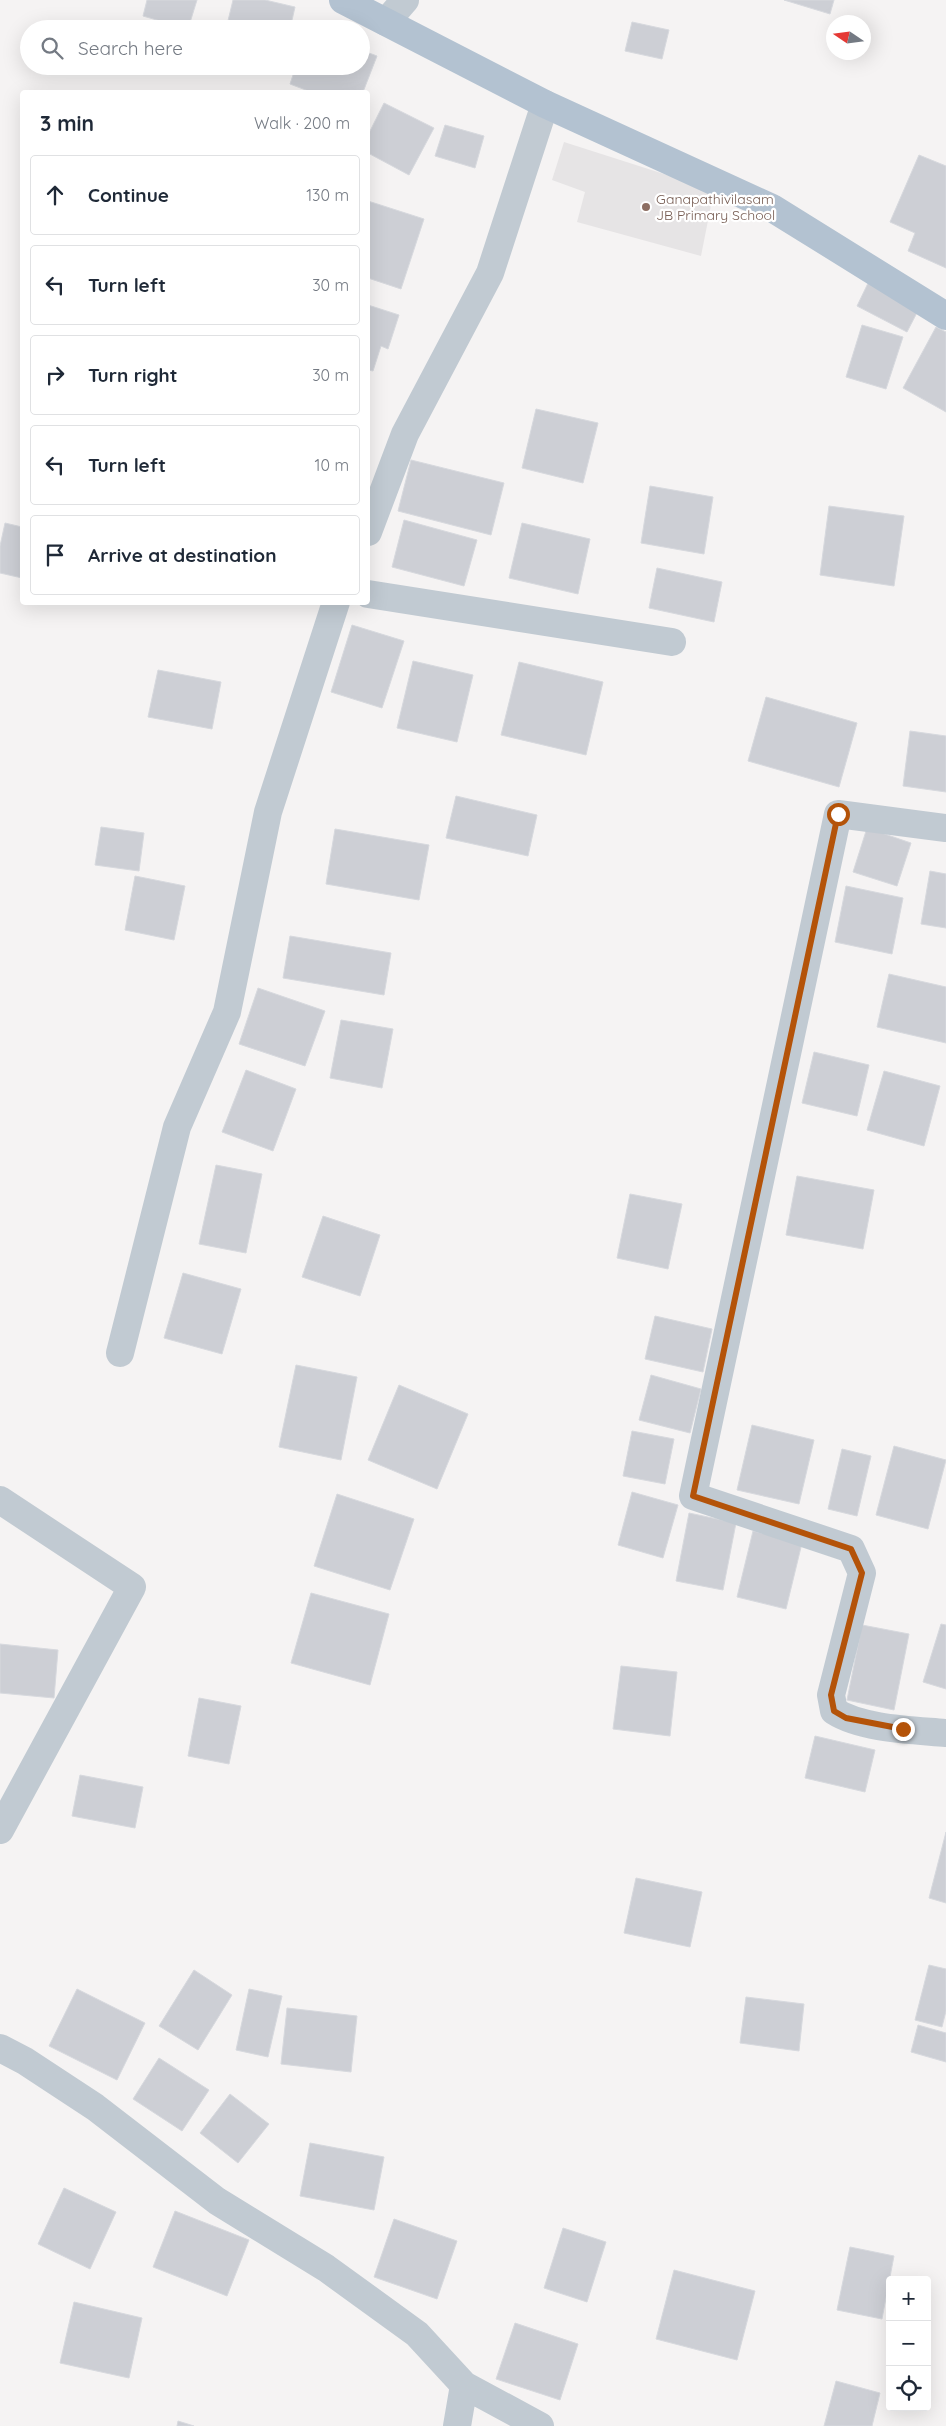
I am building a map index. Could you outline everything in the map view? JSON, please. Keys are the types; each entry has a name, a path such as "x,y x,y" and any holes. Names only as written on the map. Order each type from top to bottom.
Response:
{"main road":[{"path":"343,0 545,104 772,208 946,316"}],"street":[{"path":"386,22 405,0"},
{"path":"370,527 406,434 490,273 545,104"},
{"path":"370,594 672,642"},
{"path":"120,1354 177,1127 227,1012 268,812 335,605"},
{"path":"946,828 838,814 693,1496 851,1549 862,1573 831,1695 834,1711 846,1718 946,1733"},
{"path":"0,1500 132,1587 0,1830"},
{"path":"0,2048 25,2061 95,2107 217,2201 326,2268 417,2334 464,2385 540,2426"},
{"path":"457,2426 464,2385"}],"shaded area":[{"name":"Ganapathivilasam JB Primary School","path":"564,142 714,190 701,256 577,222 585,192 552,180"}],"building":[{"path":"147,0 197,0 191,20 157,20 143,16"},
{"path":"233,0 265,0 295,7 292,20 228,20"},
{"path":"784,0 834,0 830,14"},
{"path":"632,22 669,30 662,59 625,51"},
{"path":"370,53 377,56 370,74"},
{"path":"293,75 370,75 364,90 306,90 290,84"},
{"path":"384,103 434,128 409,175 370,154 370,131"},
{"path":"445,125 484,136 475,168 435,156"},
{"path":"919,155 946,166 946,268 908,251 915,233 890,222"},
{"path":"370,202 424,219 401,289 370,279"},
{"path":"871,277 922,303 907,332 857,306"},
{"path":"370,306 399,315 388,349 381,346 373,371 370,370"},
{"path":"862,325 903,337 886,389 846,377"},
{"path":"936,327 946,332 946,412 903,388"},
{"path":"536,409 598,423 583,483 522,468"},
{"path":"411,460 504,483 491,535 398,511"},
{"path":"650,486 713,497 704,554 641,543"},
{"path":"829,506 904,516 894,586 820,575"},
{"path":"404,520 477,540 464,586 392,567"},
{"path":"5,523 20,527 20,578 0,573 0,546"},
{"path":"522,523 590,539 578,594 509,578"},
{"path":"657,568 722,582 714,622 649,608"},
{"path":"352,625 404,641 382,708 331,692"},
{"path":"413,661 473,675 457,742 397,728"},
{"path":"519,662 603,682 586,755 501,735"},
{"path":"158,670 221,682 212,729 148,717"},
{"path":"766,697 857,723 839,787 748,761"},
{"path":"910,731 946,736 946,792 903,786"},
{"path":"456,796 537,815 528,856 446,838"},
{"path":"101,827 144,833 139,871 95,865"},
{"path":"867,828 911,843 897,886 853,872"},
{"path":"335,829 429,845 419,900 326,884"},
{"path":"930,871 946,874 946,928 921,924"},
{"path":"135,876 185,886 174,940 125,930"},
{"path":"846,886 903,898 892,954 835,942"},
{"path":"290,936 391,953 384,995 283,978"},
{"path":"889,974 946,987 946,1043 877,1027"},
{"path":"258,988 325,1011 305,1066 239,1044"},
{"path":"341,1020 393,1029 382,1088 330,1078"},
{"path":"814,1052 869,1065 857,1116 802,1103"},
{"path":"246,1070 296,1089 273,1151 222,1132"},
{"path":"884,1071 940,1086 924,1146 867,1130"},
{"path":"216,1165 262,1174 246,1253 199,1244"},
{"path":"797,1176 874,1190 863,1249 786,1235"},
{"path":"630,1194 682,1204 668,1269 617,1258"},
{"path":"323,1216 380,1235 360,1296 302,1277"},
{"path":"183,1273 241,1289 222,1354 164,1338"},
{"path":"655,1316 712,1329 703,1372 645,1359"},
{"path":"296,1365 357,1377 341,1460 279,1447"},
{"path":"651,1375 701,1389 690,1433 639,1420"},
{"path":"399,1385 468,1414 437,1489 368,1460"},
{"path":"752,1425 814,1440 799,1504 737,1490"},
{"path":"632,1431 674,1439 665,1484 623,1476"},
{"path":"894,1446 946,1460 928,1529 876,1515"},
{"path":"842,1449 871,1456 857,1516 828,1509"},
{"path":"632,1492 678,1505 663,1558 618,1545"},
{"path":"337,1494 414,1519 390,1590 314,1566"},
{"path":"689,1513 736,1523 723,1590 676,1581"},
{"path":"753,1531 802,1543 786,1609 737,1597"},
{"path":"311,1593 389,1614 370,1685 291,1663"},
{"path":"941,1624 946,1625 946,1689 923,1682"},
{"path":"862,1625 909,1634 894,1710 847,1700"},
{"path":"0,1644 58,1650 54,1698 0,1693"},
{"path":"621,1666 677,1672 670,1736 613,1729"},
{"path":"199,1698 241,1706 229,1764 188,1756"},
{"path":"815,1736 875,1750 865,1792 805,1778"},
{"path":"80,1775 143,1787 135,1828 72,1816"},
{"path":"946,1832 946,1903 929,1898"},
{"path":"636,1878 702,1892 690,1947 624,1933"},
{"path":"929,1965 946,1969 946,2011 942,2027 915,2020"},
{"path":"194,1970 232,1995 198,2050 159,2026"},
{"path":"77,1989 145,2023 117,2080 49,2046"},
{"path":"249,1989 282,1996 268,2057 236,2050"},
{"path":"746,1997 804,2004 799,2051 740,2043"},
{"path":"287,2008 357,2016 351,2072 281,2064"},
{"path":"918,2025 946,2033 946,2062 911,2052"},
{"path":"159,2058 209,2090 182,2131 133,2099"},
{"path":"230,2094 269,2124 238,2163 200,2133"},
{"path":"310,2143 384,2157 374,2210 300,2196"},
{"path":"64,2188 116,2212 90,2269 38,2244"},
{"path":"175,2211 249,2240 227,2296 153,2267"},
{"path":"394,2219 457,2241 437,2299 374,2277"},
{"path":"563,2228 606,2242 587,2302 544,2288"},
{"path":"850,2247 894,2256 890,2276 886,2276 886,2298 882,2319 837,2310"},
{"path":"674,2270 755,2291 737,2360 656,2339"},
{"path":"74,2302 142,2318 129,2378 60,2363"},
{"path":"515,2323 578,2344 560,2400 496,2379"},
{"path":"836,2381 880,2393 872,2426 824,2426"},
{"path":"178,2421 194,2426 177,2426"}],"place":[{"name":"Ganapathivilasam JB Primary School","path":"646,207"}],"route":[{"path":"838,814 693,1496 851,1549 862,1573 831,1695 834,1711 846,1718 903,1729"}]}
